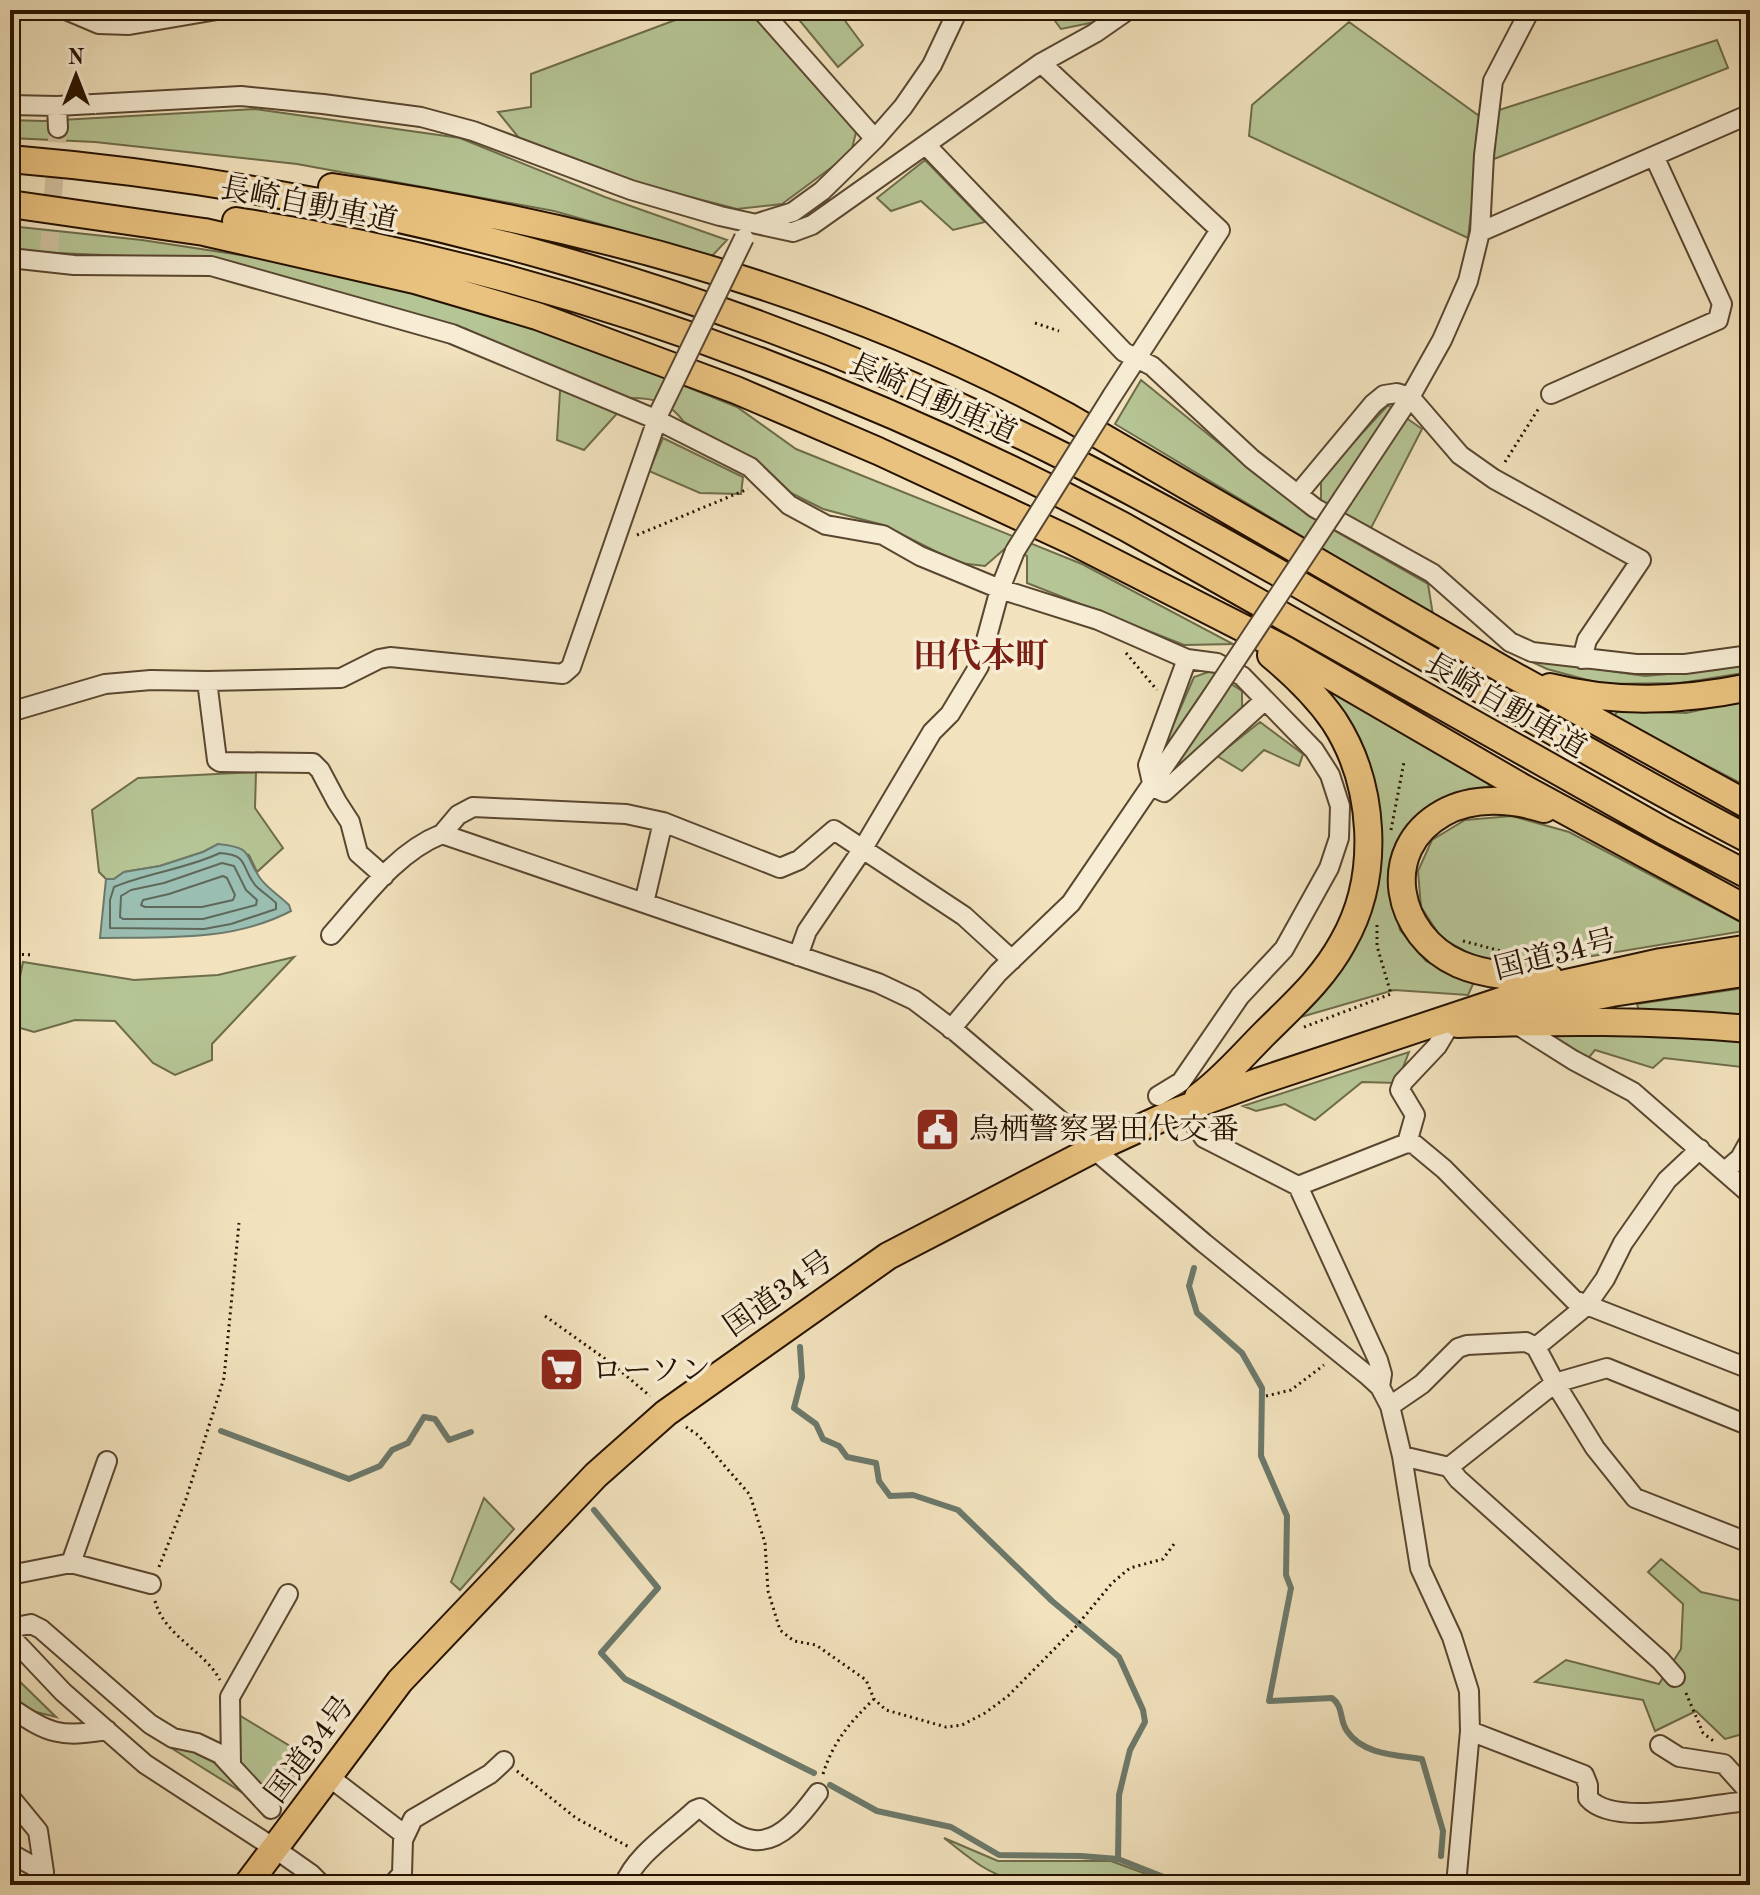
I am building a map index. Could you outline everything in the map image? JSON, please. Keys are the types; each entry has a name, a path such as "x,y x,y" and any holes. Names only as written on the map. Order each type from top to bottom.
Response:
{"highway":[{"path":"10,158 202,171 450,206 598,238 774,290 905,339 998,379 1502,669 1750,806"},
{"name":"長崎自動車道","path":"10,158 282,194 454,231 531,251 695,302 850,361 1002,427 1141,497 1606,763 1750,840"},
{"name":"長崎自動車道","path":"10,194 194,215 277,227 365,245 472,270 603,307 769,364 915,423 1046,485 1198,567 1664,831 1750,876"},
{"path":"10,204 151,223 278,246 415,280 537,316 736,390 878,451 1070,540 1284,649 1613,838 1750,911"},
{"path":"1172,1106 1203,1094 1327,969 1345,940 1357,912 1368,856 1364,798 1357,769 1335,722 1297,676 1266,651 1200,607"},
{"path":"1502,669 1549,686 1609,698 1676,699 1750,687"},
{"path":"1613,838 1556,812 1528,804 1492,801 1460,806 1441,814 1427,825 1407,855 1402,881 1405,908 1413,925 1440,953 1478,971 1522,977 1552,977 1661,962"},
{"name":"国道34号","path":"247,1885 400,1681 596,1475 666,1413 888,1256 1172,1106 1381,1042 1531,991 1661,962 1750,948"},
{"name":"国道34号","path":"1381,1042 1612,993 1750,972"},
{"path":"1454,1025 1628,1022 1750,1029"}],"street":[{"path":"66,10 99,24 129,25 217,10"},
{"path":"761,10 875,139"},
{"path":"10,712 105,684 151,680 341,678 379,659 390,657 563,674 571,667 658,415 749,232 793,212 822,191 875,139 903,107 932,65 958,10"},
{"path":"10,105 57,106 241,96 421,117 473,131 749,232 793,232 812,225 1041,63 1095,33 1128,10"},
{"path":"951,1029 1012,960 1071,903 1153,787 1410,397 1458,308 1468,281 1480,232 1493,81 1530,10"},
{"path":"798,956 807,931 862,850 932,732 950,714 979,666 1000,589 1015,551 1220,230 1041,63"},
{"path":"57,106 58,128"},
{"path":"1480,232 1750,114"},
{"path":"926,145 1124,352 1152,366 1252,459 1315,508 1432,573 1510,642 1532,652 1636,664 1685,664 1750,655"},
{"path":"1551,394 1718,320 1722,304 1654,156"},
{"path":"10,258 48,256 211,266 452,334 658,415 750,467 789,505 826,525 883,535 920,556 1000,589 1098,620 1187,659 1217,663 1242,676 1314,750 1330,775 1340,806 1339,838 1329,868 1284,949 1240,996 1181,1082 1172,1106 1204,1138 1298,1186 1378,1360 1382,1374 1380,1387"},
{"path":"1298,494 1373,404 1384,395 1397,393 1410,397 1460,455 1494,479 1641,560 1587,640 1582,659"},
{"path":"1153,787 1148,765 1187,659"},
{"path":"207,681 217,760 313,763 350,822 358,853 384,876"},
{"path":"1153,787 1164,792 1265,700"},
{"path":"331,935 384,876 422,841 442,834 458,815 473,807 626,814 663,822 780,868 799,860 834,830 964,916 1012,960"},
{"path":"644,903 663,822"},
{"path":"442,834 878,983 914,1000 1380,1387 1390,1406 1402,1456 1420,1568 1452,1637 1469,1691 1470,1731 1456,1885"},
{"path":"1514,1022 1573,1060 1633,1092 1750,1194"},
{"path":"1407,1143 1415,1115 1400,1090 1403,1082 1454,1025"},
{"path":"1725,1171 1740,1158 1750,1140"},
{"path":"1298,1186 1407,1143 1414,1144 1444,1169 1574,1300 1750,1369"},
{"path":"1536,1347 1586,1306 1605,1279 1623,1243 1667,1180 1700,1149"},
{"path":"1390,1406 1422,1384 1458,1348 1526,1342 1536,1347 1595,1448 1635,1498 1750,1543"},
{"path":"1449,1467 1555,1383 1607,1368 1750,1426"},
{"path":"1402,1456 1449,1467 1458,1479 1675,1677"},
{"path":"71,1563 107,1461"},
{"path":"10,1575 71,1563 151,1584"},
{"path":"231,1764 230,1697 288,1594"},
{"path":"10,1628 31,1624 41,1629 150,1724 173,1738 197,1743 220,1754 271,1809"},
{"path":"10,1636 63,1692 145,1764 274,1848 322,1885"},
{"path":"10,1707 36,1726 73,1736 107,1730"},
{"path":"1470,1731 1584,1775 1588,1798 1595,1806 1608,1810 1657,1814 1750,1801"},
{"path":"1660,1745 1679,1757 1724,1764 1750,1793"},
{"path":"392,1885 402,1874 405,1835 413,1819 490,1774 504,1761"},
{"path":"328,1776 405,1835"},
{"path":"624,1885 643,1855 700,1808 739,1835 755,1840 772,1837 800,1817 818,1793"},
{"path":"10,1797 38,1831 43,1878"},
{"path":"10,1853 43,1878"}],"path":[{"path":"1035,323 1059,331"},
{"path":"1494,479 1541,404 1551,394"},
{"path":"615,544 746,489 768,487"},
{"path":"1098,620 1170,705"},
{"path":"1454,947 1465,939 1501,951 1531,953"},
{"path":"10,954 33,955"},
{"path":"1547,955 1577,957"},
{"path":"230,1697 217,1675 165,1623 157,1611 151,1584 186,1499 224,1378 239,1223"},
{"path":"545,1316 611,1363 666,1413 698,1435 750,1495 765,1543 768,1591 780,1630 794,1641 816,1645 866,1680 874,1699 886,1710 946,1727 962,1725 985,1713 1008,1696 1083,1620 1112,1583 1130,1568 1163,1559 1174,1544"},
{"path":"1266,1396 1291,1390 1340,1353"},
{"path":"1675,1677 1684,1687 1703,1733 1720,1746"},
{"path":"818,1793 836,1741 851,1720 874,1699"},
{"path":"504,1761 576,1818 643,1855"}],"green space":[{"path":"697,10 752,10 857,128 851,153 782,204 737,209 632,182 519,138 498,112 531,107 531,74"},
{"path":"791,10 837,10 863,45 838,67"},
{"path":"1047,10 1113,10 1095,22 1061,29"},
{"path":"1349,22 1482,118 1468,238 1249,136 1252,105"},
{"path":"1717,40 1728,68 1494,159 1496,111"},
{"path":"255,109 460,138 605,197 727,240 712,256 554,211 297,164 95,142 10,138 10,120 43,121"},
{"path":"925,160 985,222 953,230 921,201 891,211 877,198"},
{"path":"10,226 142,240 306,265 448,301 565,338 737,407 796,449 1082,564 1233,644 1184,645 1027,583 1027,556 1008,546 985,566 959,563 883,525 823,509 791,493 759,463 684,422 673,410 654,400 631,398 584,450 557,440 561,375 466,329 219,260 10,251"},
{"path":"1141,380 1309,516 1428,584 1433,615 1115,424"},
{"path":"1388,405 1422,429 1371,528 1321,502 1321,478"},
{"path":"663,438 743,477 741,494 700,493 649,471"},
{"path":"1526,659 1645,676 1750,664 1750,672 1681,683 1602,684 1547,669"},
{"path":"1211,671 1242,691 1242,712 1168,778 1156,764 1194,677"},
{"path":"1330,690 1490,780 1488,788 1442,799 1402,832 1389,883 1400,930 1426,961 1474,982 1468,995 1394,990 1301,1017 1356,942 1378,878 1328,698"},
{"path":"1750,699 1750,788 1613,717 1618,711 1686,713"},
{"path":"1260,722 1303,754 1299,766 1264,750 1242,771 1217,756"},
{"path":"256,772 255,808 283,848 257,872 249,855 218,844 160,866 124,872 114,879 106,879 99,872 92,810 138,778"},
{"path":"1512,816 1569,832 1750,927 1750,930 1526,967 1480,959 1442,939 1421,907 1418,871 1432,840 1465,820"},
{"path":"294,957 212,1044 212,1060 175,1075 153,1063 115,1021 75,1020 34,1032 10,1025 23,962 134,980 218,975"},
{"path":"1750,987 1750,1018 1639,1011 1637,1004"},
{"path":"1570,1028 1750,1041 1750,1068 1664,1058 1653,1068 1595,1050 1586,1061 1546,1037"},
{"path":"1409,1052 1397,1083 1362,1082 1315,1120 1285,1104 1256,1111 1243,1106"},
{"path":"484,1498 514,1529 460,1590 451,1582"},
{"path":"1661,1559 1701,1592 1750,1603 1750,1732 1725,1739 1696,1711 1655,1731 1643,1700 1535,1682 1566,1660 1659,1684 1681,1649 1683,1604 1648,1572"},
{"path":"10,1672 56,1717 24,1709 10,1696"},
{"path":"239,1715 313,1760 288,1795 268,1793 240,1763"},
{"path":"160,1741 212,1755 259,1803"},
{"path":"944,1838 998,1861 1111,1861 1176,1885 1066,1885 1009,1878 983,1867"}],"water":[{"path":"218,844 243,850 260,878 289,905 291,911 269,921 222,933 100,938 106,879 114,879 124,872 160,866"}],"waterway":[{"path":"1194,1268 1189,1286 1197,1313 1242,1353 1262,1388 1261,1456 1287,1516 1286,1575 1291,1588 1269,1701 1332,1698 1338,1705 1347,1731 1362,1745 1381,1752 1422,1759 1443,1831 1441,1856"},
{"path":"800,1347 802,1377 794,1408 816,1424 823,1439 839,1446 847,1457 876,1463 879,1481 890,1496 913,1495 958,1510 1052,1601 1119,1657 1143,1710 1145,1722 1130,1750 1119,1795 1118,1859 1184,1885"},
{"path":"221,1431 349,1479 380,1466 392,1450 408,1443 424,1417 435,1419 449,1440 471,1432"},
{"path":"594,1510 658,1588 601,1653 625,1679 814,1773"},
{"path":"830,1785 877,1811 951,1827 999,1855 1118,1859"}],"tunnel":[{"path":"49,250 58,128"}],"place":[{"name":"鳥栖警察署田代交番","path":"938,1129"},
{"name":"ローソン","path":"561,1370"}],"district":[{"name":"田代本町","path":"981,655"}]}
